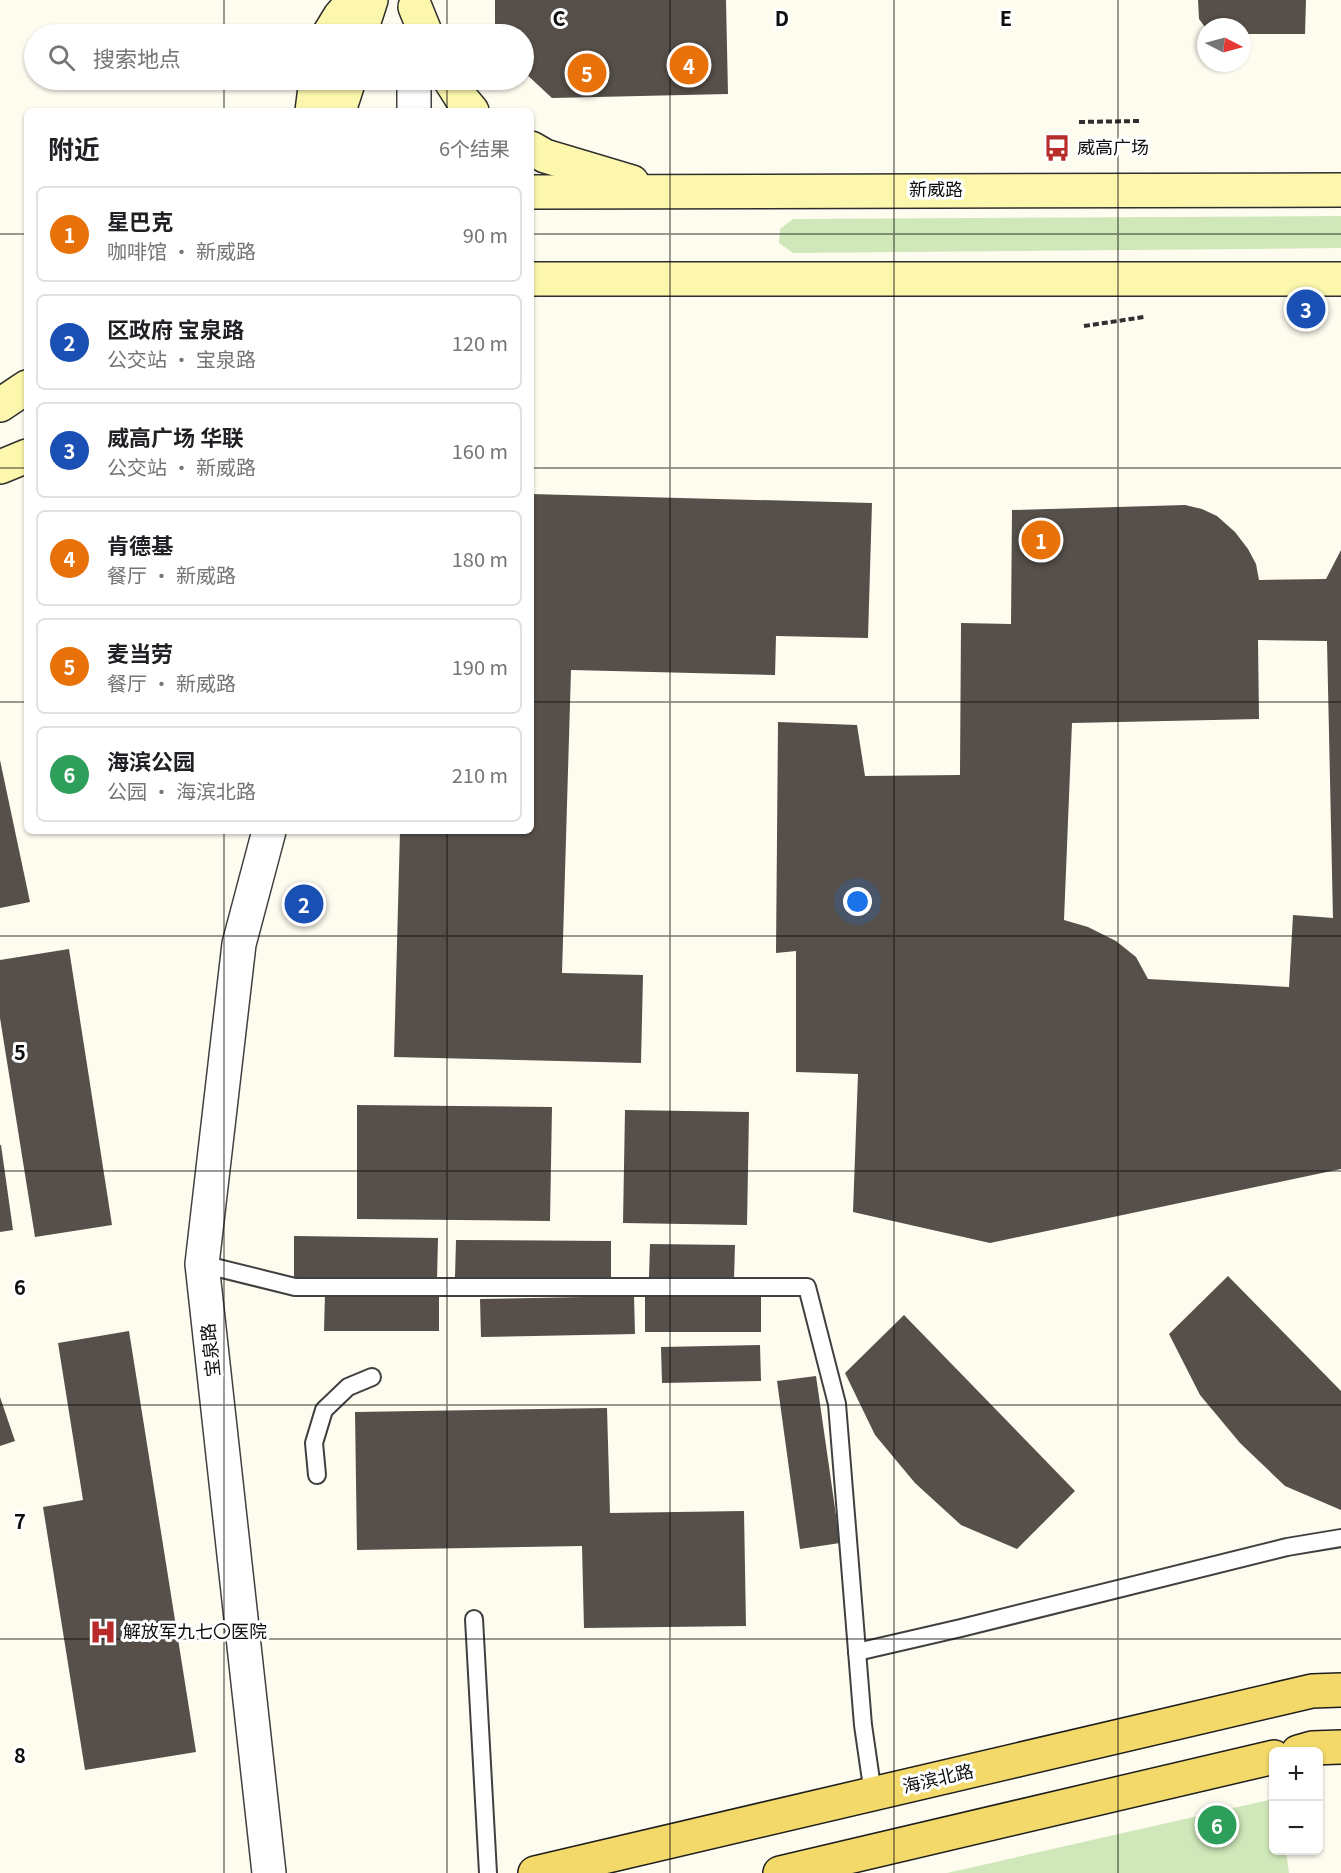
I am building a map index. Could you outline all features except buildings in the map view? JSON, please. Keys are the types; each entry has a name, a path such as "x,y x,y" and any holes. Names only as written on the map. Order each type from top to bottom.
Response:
{"main road":[{"path":"335,24 354,0"},
{"path":"363,24 370,0"},
{"path":"312,108 315,90"},
{"path":"340,108 346,90"},
{"path":"456,90 470,108"},
{"path":"534,150 545,156 663,192"},
{"name":"新威路","path":"534,192 1341,190"},
{"path":"534,279 1341,279"},
{"path":"534,299 601,279"},
{"path":"0,405 24,389"},
{"path":"0,467 24,457"},
{"name":"海滨北路","path":"536,1873 1312,1691 1341,1690"},
{"path":"1323,1748 1341,1747"},
{"path":"780,1873 1269,1758"}],"street":[{"path":"414,90 414,108"},
{"name":"宝泉路","path":"268,834 239,944 202,1264 269,1873"}],"lane":[{"path":"202,1264 295,1287 807,1287 837,1404 863,1725 873,1794"},
{"path":"316,1475 314,1443 324,1410 348,1387 372,1377"},
{"path":"857,1652 1287,1547 1341,1538"},
{"path":"474,1619 488,1873"}],"path":[{"path":"1079,122 1139,121"},
{"path":"1084,326 1144,317"}],"green space":[{"path":"1341,216 1341,248 793,253 779,243 780,229 793,219"},
{"path":"1269,1800 1269,1855 1287,1855 1289,1873 947,1873"}],"place":[{"name":"肯德基","path":"689,65"},
{"name":"麦当劳","path":"587,73"},
{"name":"威高广场","path":"1057,148"},
{"name":"威高广场 华联","path":"1306,309"},
{"name":"星巴克","path":"1041,540"},
{"name":"区政府 宝泉路","path":"304,904"},
{"name":"解放军九七〇医院","path":"103,1632"},
{"name":"海滨公园","path":"1217,1825"}]}
